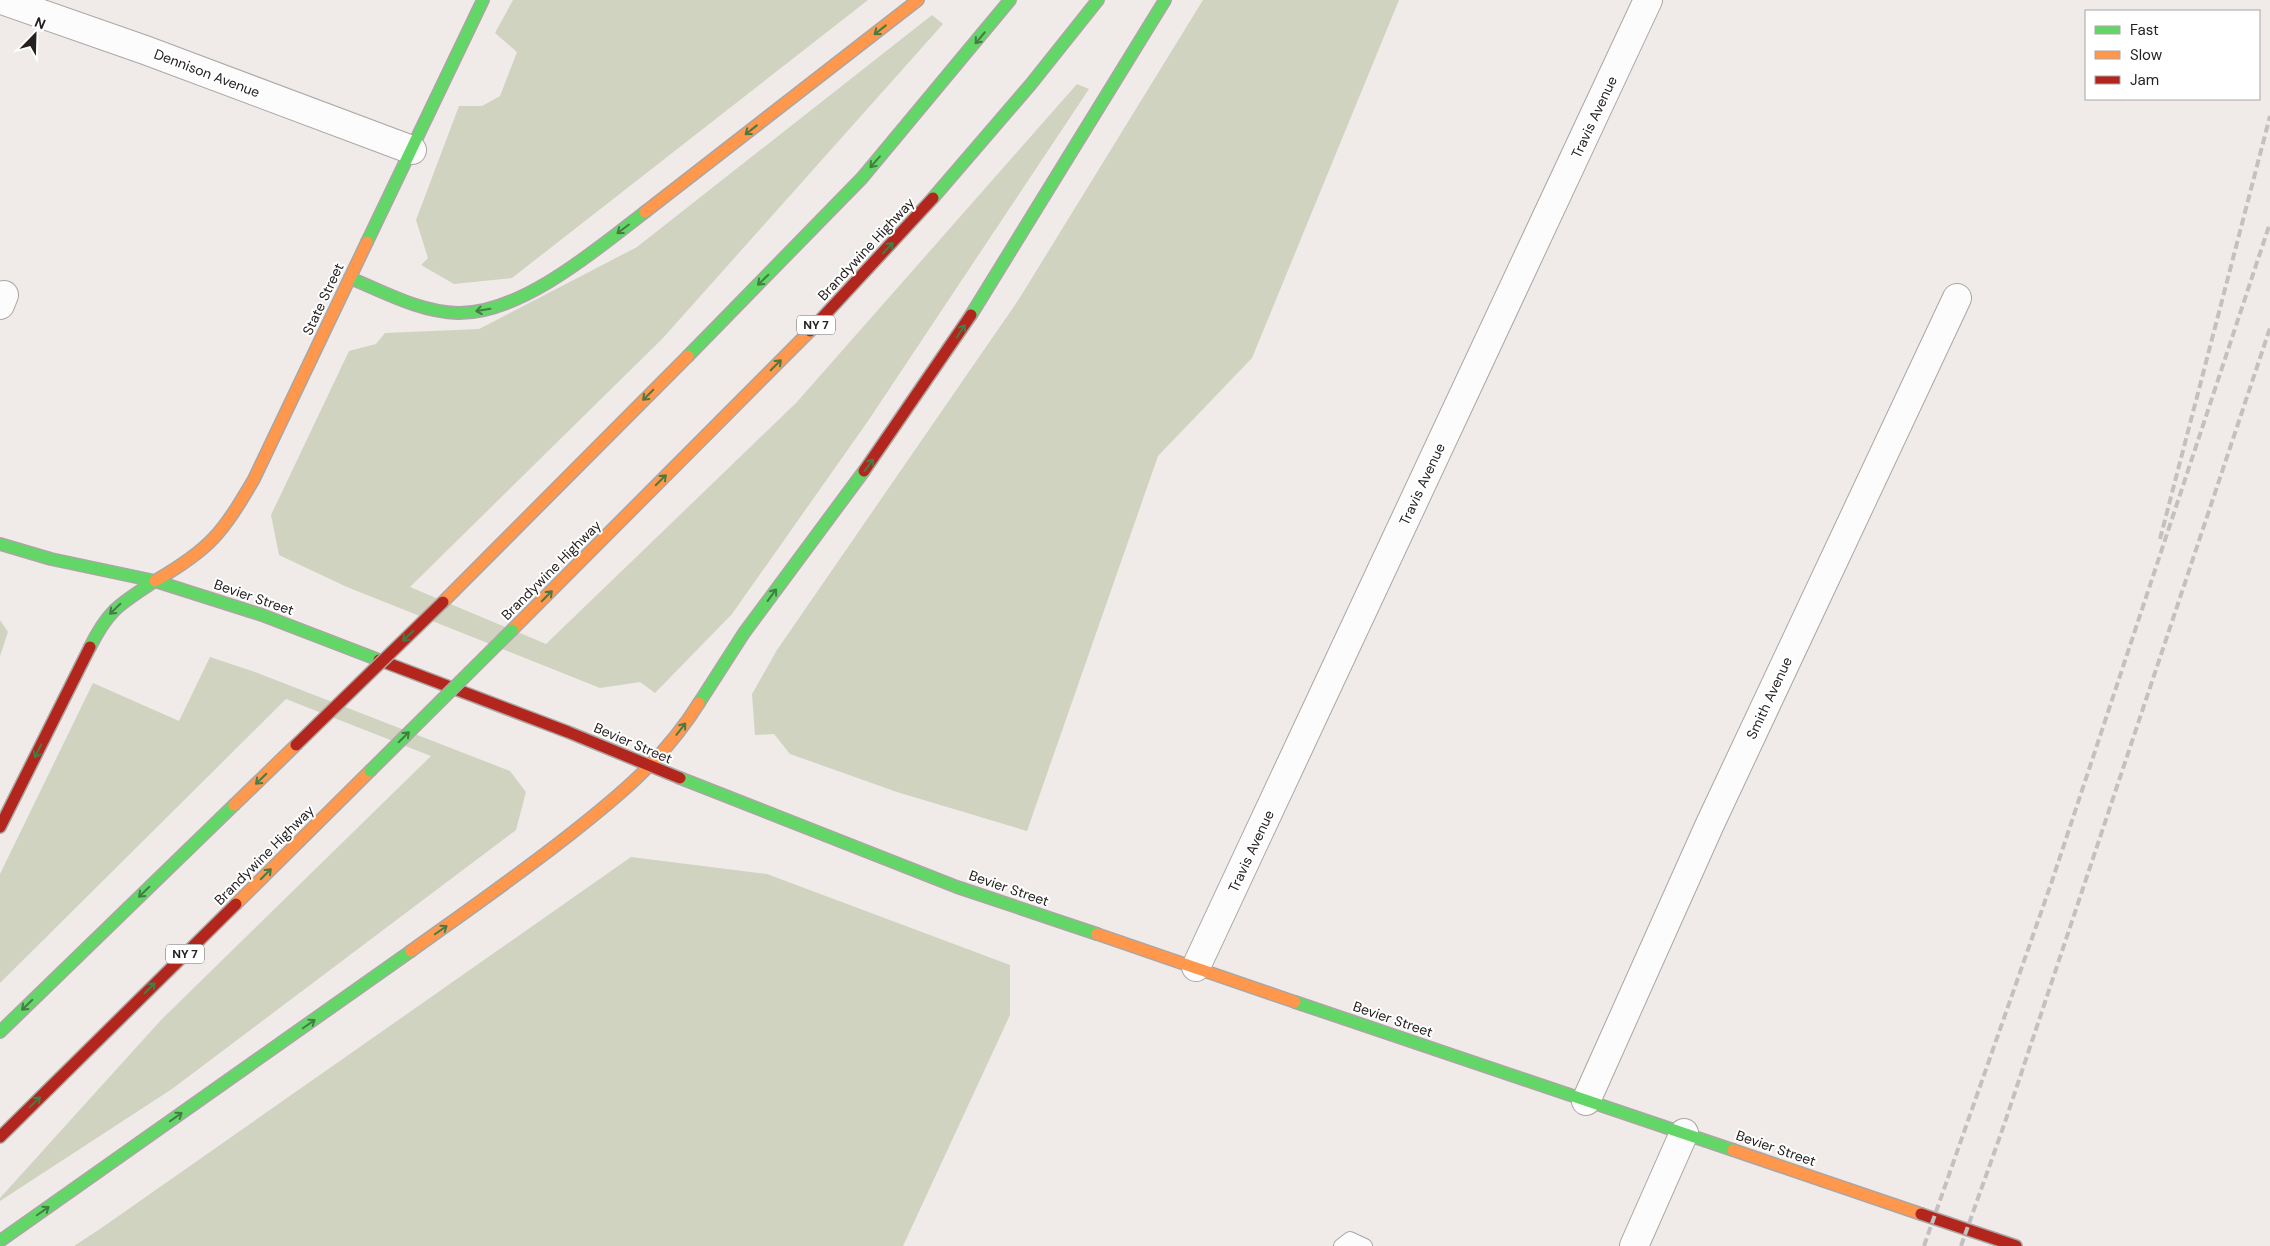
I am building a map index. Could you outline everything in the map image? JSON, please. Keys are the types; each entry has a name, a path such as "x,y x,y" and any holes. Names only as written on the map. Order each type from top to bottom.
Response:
{"main road":[{"name":"State Street","path":"0,826 103,621 121,603 194,558 226,527 254,479 483,0"},
{"path":"350,278 421,307 458,313 498,308 569,269 626,227 918,0"},
{"path":"0,1032 444,602 789,255 862,178 1010,0"},
{"name":"Brandywine Highway","path":"0,1137 512,630 815,325 913,222 998,123 1098,0"},
{"path":"0,1241 519,875 595,816 650,767 691,716 744,633 868,466 932,374 984,296 1165,0"},
{"name":"Bevier Street","path":"0,544 51,559 155,581 262,615 568,732 650,767 957,886 2016,1246"}],"street":[{"name":"Dennison Avenue","path":"2,0 155,53 412,150"},
{"name":"Travis Avenue","path":"1196,967 1648,0"},
{"name":"Smith Avenue","path":"1586,1101 1710,824 1957,298"},
{"path":"1634,1246 1684,1133"}],"lane":[{"path":"1341,1246 1350,1239 1365,1246"}],"green space":[{"path":"513,0 868,0 512,278 454,284 421,265 428,258 416,220 459,106 482,106 500,96 517,52 495,33"},
{"path":"1203,0 1399,0 1252,358 1158,456 1027,831 897,792 790,754 774,734 755,735 752,694 777,650 1019,299"},
{"path":"932,15 943,24 663,338 410,587 546,644 796,403 1077,84 1089,89 868,421 732,614 655,693 640,682 600,688 347,587 279,555 271,515 349,351 376,344 385,333 479,329 637,247"},
{"path":"0,620 8,632 0,656"},
{"path":"210,657 255,672 510,771 526,792 516,830 172,1089 0,1201 0,1198 161,1020 431,756 286,699 0,983 0,874 93,683 179,721"},
{"path":"631,857 767,874 1010,965 1010,1015 903,1246 74,1246 100,1229"}],"railway":[{"path":"2160,539 2270,116"},
{"path":"1924,1246 2051,884 2270,223"},
{"path":"1961,1246 2004,1125 2270,328"}],"traffic: fast":[{"path":"367,242 483,0"},
{"path":"688,356 862,178 1010,0"},
{"path":"933,198 1031,84 1098,0"},
{"path":"971,315 1165,0"},
{"path":"350,278 402,300 430,309 458,313 482,310 507,303 557,277 645,212"},
{"path":"699,703 744,633 864,471"},
{"path":"0,544 51,559 155,581 262,615 379,660"},
{"path":"90,647 103,624 116,608 155,581"},
{"path":"370,771 512,630"},
{"path":"680,778 957,887 1097,934"},
{"path":"0,1032 234,805"},
{"path":"0,1241 411,951"},
{"path":"1295,1002 1733,1150"}],"traffic: slow":[{"path":"645,212 918,0"},
{"path":"155,581 174,570 202,549 213,539 233,514 254,479 367,242"},
{"path":"512,630 810,331"},
{"path":"443,602 688,356"},
{"path":"411,951 549,851 623,791 640,776 671,742 699,703"},
{"path":"234,805 296,745"},
{"path":"236,904 370,771"},
{"path":"1097,934 1295,1002"},
{"path":"1733,1150 1921,1214"}],"traffic: jam":[{"path":"810,331 933,198"},
{"path":"864,471 971,315"},
{"path":"296,745 443,602"},
{"path":"0,827 90,647"},
{"path":"379,660 568,732 680,778"},
{"path":"0,1137 236,904"},
{"path":"1921,1214 2016,1246"}]}
